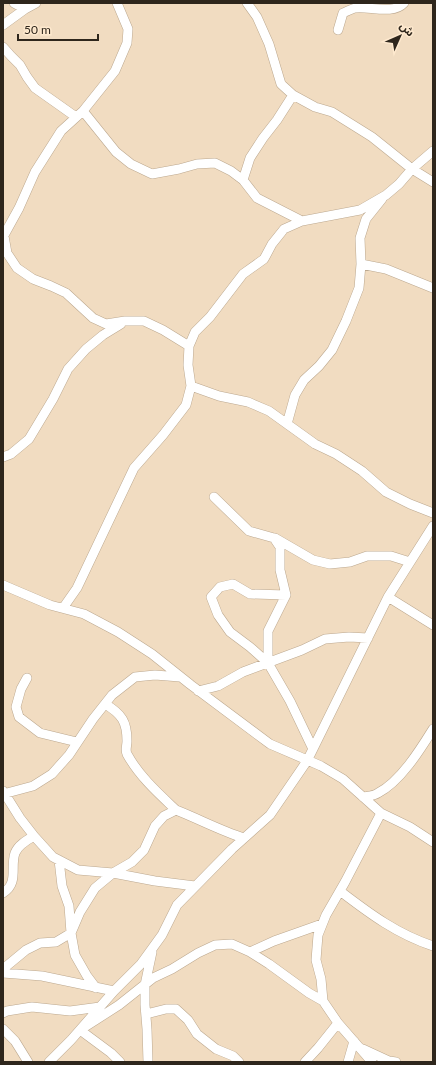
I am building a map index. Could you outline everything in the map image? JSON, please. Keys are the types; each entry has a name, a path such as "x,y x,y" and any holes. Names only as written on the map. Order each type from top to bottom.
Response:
{"street":[{"path":"14,3 25,9"},
{"path":"3,25 36,3"},
{"path":"117,3 128,29 127,42 115,71 79,114 61,131 35,172 4,237 7,253 17,268 22,272 33,279 66,293 93,318 106,324 144,321 163,330 189,346"},
{"path":"247,3 260,24 281,84 293,95 316,107 332,112 352,124 372,137 412,169 433,182"},
{"path":"338,30 343,13 354,8 393,9 403,5 404,3"},
{"path":"3,47 20,65 35,88 79,114 116,152 131,164 152,174 197,164 215,163 231,171 242,180 256,198 302,221"},
{"path":"242,180 250,158 263,138 278,120 293,95"},
{"path":"63,608 77,588 134,468 163,435 186,405 191,386 188,365 189,346 195,332 210,317 242,274 264,259 272,244 284,228 302,221 360,210 386,195 400,184 412,169 433,151"},
{"path":"287,424 295,395 304,380 319,366 332,350 343,327 359,288 361,264 360,238 366,219 386,195"},
{"path":"361,264 386,269 433,288"},
{"path":"3,457 11,454 29,439 53,399 68,369 86,349 103,335 125,322"},
{"path":"191,386 219,396 248,402 269,411 315,444 336,454 362,471 386,492 433,513"},
{"path":"214,497 249,531 274,538 313,560 330,564 350,562 367,556 392,556 410,562"},
{"path":"48,1062 141,964 162,935 176,905 244,838 270,815 307,761 388,597 433,526"},
{"path":"268,662 268,631 286,595 280,570 280,547 274,538"},
{"path":"286,595 250,594 233,584 220,587 211,597 218,615 230,632 268,662 290,701 313,749"},
{"path":"3,585 50,605 84,614 118,632 152,654 198,691 270,744 321,766 343,779 381,813 410,827 433,842"},
{"path":"388,597 433,625"},
{"path":"198,691 218,686 243,672 302,650 325,639 349,637 368,638"},
{"path":"180,677 155,675 135,677 112,696 105,704 69,755 52,774 33,786 3,793 34,836 53,857 78,870 113,873 155,881 195,886"},
{"path":"27,678 21,689 16,708 19,717 40,733 77,742"},
{"path":"105,704 113,709 122,718 126,727 126,751 136,769 155,790 176,810 199,819 225,832 244,838"},
{"path":"363,797 377,794 392,784 419,752 433,729"},
{"path":"3,968 26,950 40,943 56,942 71,933 80,912 96,888 113,873 132,862 144,850 155,826 164,816 176,810"},
{"path":"323,1001 321,979 316,960 318,935 326,915 381,813"},
{"path":"3,893 8,890 14,877 16,852 24,841 34,836"},
{"path":"59,860 62,886 69,906 71,933 75,955 96,988"},
{"path":"340,891 372,915 402,933 420,942 433,946"},
{"path":"250,952 274,941 322,924"},
{"path":"80,1030 119,1005 153,978 215,945 232,944 250,952 274,967 309,993 323,1001 338,1023 372,1062"},
{"path":"148,1062 145,985 153,948"},
{"path":"3,973 42,976 114,991"},
{"path":"3,1013 32,1007 70,1011 100,1006"},
{"path":"146,1014 166,1009 176,1009 188,1020 197,1034 216,1049 233,1056 239,1062"},
{"path":"305,1062 338,1023"},
{"path":"3,1029 15,1041 28,1062"},
{"path":"80,1030 111,1053 120,1062"},
{"path":"348,1062 357,1044"},
{"path":"357,1044 389,1061 396,1062"}]}
